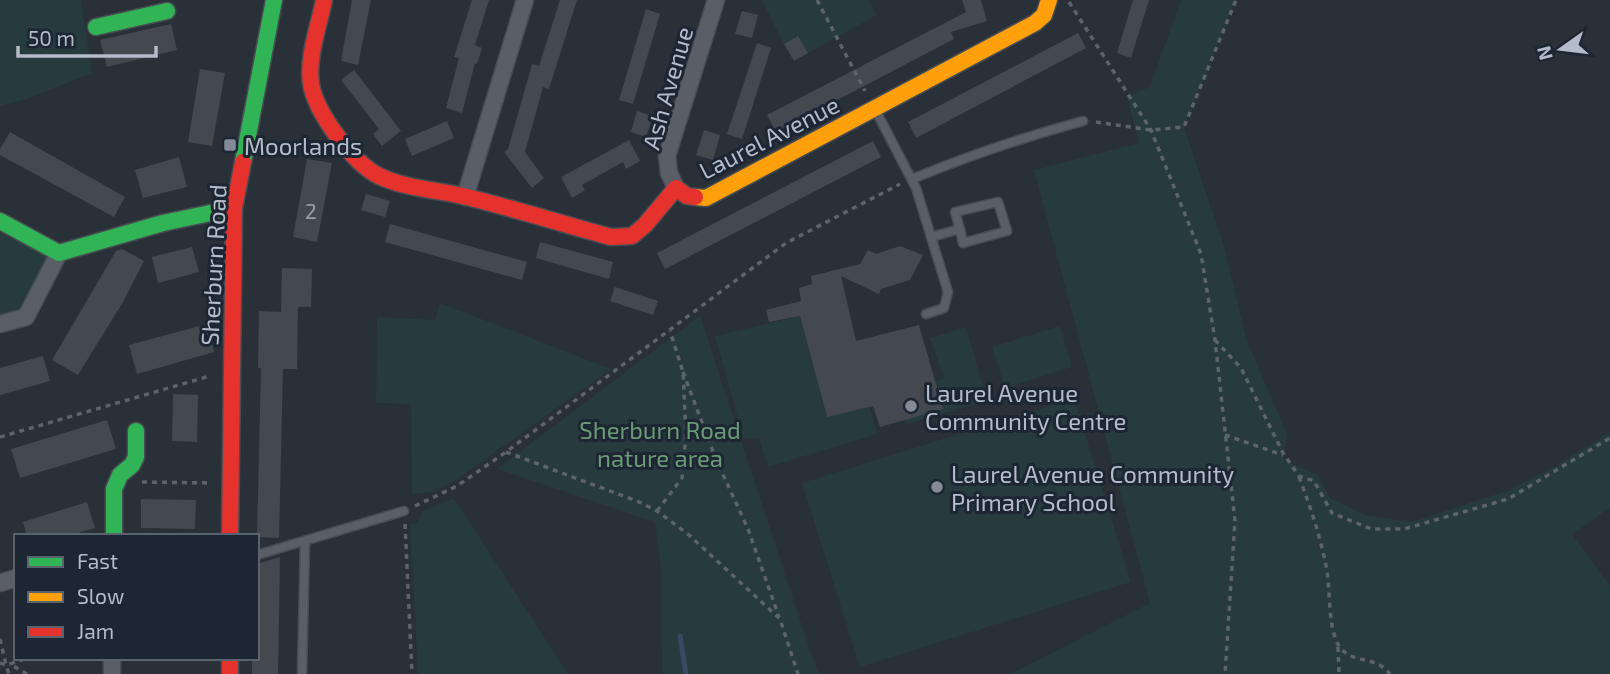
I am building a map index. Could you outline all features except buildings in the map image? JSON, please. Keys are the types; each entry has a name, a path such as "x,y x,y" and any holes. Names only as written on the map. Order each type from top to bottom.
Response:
{"street":[{"name":"Sherburn Road","path":"230,534 234,208 274,0"},
{"name":"Laurel Avenue","path":"324,0 311,66 312,86 318,108 354,156 369,170 378,176 405,184 465,197 611,237 632,236 645,225 676,188 687,196 706,198 1035,23 1044,15 1048,2"},
{"path":"465,197 525,0"},
{"name":"Ash Avenue","path":"676,188 669,173 667,156 716,0"},
{"path":"96,27 142,8 167,11"},
{"path":"0,221 59,253 163,223 234,208"},
{"path":"0,324 26,317 59,253"},
{"path":"114,534 114,489 136,457 136,431"}],"lane":[{"path":"874,108 912,179 948,292 944,308 926,314"},
{"path":"912,179 1024,137 1083,121"},
{"path":"998,202 1007,231 964,243 960,229 955,212 998,202"},
{"path":"931,237 960,229"},
{"path":"259,554 404,511"},
{"path":"302,674 305,541"}],"path":[{"path":"817,0 874,108"},
{"path":"1068,0 1151,130 1200,254 1215,340 1235,521 1225,674"},
{"path":"1083,121 1151,130 1184,127 1236,0"},
{"path":"412,674 404,511 457,486 506,452 786,243 912,179"},
{"path":"670,330 715,457 748,529 798,674"},
{"path":"1215,340 1241,368 1284,456 1299,476 1313,514 1327,569 1329,601 1338,645 1339,674"},
{"path":"0,437 232,369"},
{"path":"657,511 682,478 687,434 683,372"},
{"path":"1225,435 1284,456"},
{"path":"1299,476 1314,481 1332,513 1371,529 1404,529 1508,499 1610,438"},
{"path":"506,452 657,511 690,535 780,619"},
{"path":"117,482 231,484"},
{"path":"0,639 9,674"},
{"path":"1338,645 1348,656 1382,664 1390,674"},
{"path":"8,664 21,660"},
{"path":"0,663 27,674"}],"green space":[{"path":"0,0 81,0 92,73 27,99 0,106"},
{"path":"762,0 868,0 877,15 808,53 798,36 784,44"},
{"path":"1181,0 1236,0 1184,127 1224,246 1246,338 1287,434 1283,460 1318,475 1330,498 1365,515 1412,522 1509,490 1556,466 1610,432 1610,508 1572,534 1610,586 1610,674 1010,674 1150,603 1034,170 1139,143 1127,96 1150,87"},
{"path":"0,228 45,252 48,264 22,309 0,315"},
{"path":"440,303 611,369 459,478 433,492 412,494 411,404 376,403 377,317 435,320"},
{"name":"Sherburn Road nature area","path":"700,316 819,674 662,674 661,569 655,522 497,469"},
{"path":"800,316 826,416 870,407 877,434 768,467 759,438 744,440 715,336"},
{"path":"1060,326 1072,367 1005,388 992,347"},
{"path":"966,327 987,401 907,424 906,419 935,381 944,378 930,338"},
{"path":"1074,398 1131,582 860,667 802,483"},
{"path":"454,498 568,674 418,674 410,525 418,522 422,511"}],"waterway":[{"path":"680,636 686,674"}],"traffic: fast":[{"path":"243,162 274,0"},
{"path":"96,27 167,11"},
{"path":"0,221 59,253 163,223 234,208"},
{"path":"114,534 114,489 120,475 132,465 136,457 136,431"}],"traffic: slow":[{"path":"695,197 706,198 1035,23 1044,15 1049,0"}],"traffic: jam":[{"path":"324,0 311,63 314,96 347,149 379,176 411,187 485,202 611,237 632,236 645,225 676,188 687,196 695,197"},
{"path":"230,534 234,208 243,162"},
{"path":"230,660 230,674"}],"place":[{"name":"Moorlands","path":"230,145"},
{"name":"Laurel Avenue Community Centre","path":"911,406"},
{"name":"Laurel Avenue Community Primary School","path":"937,487"}]}
